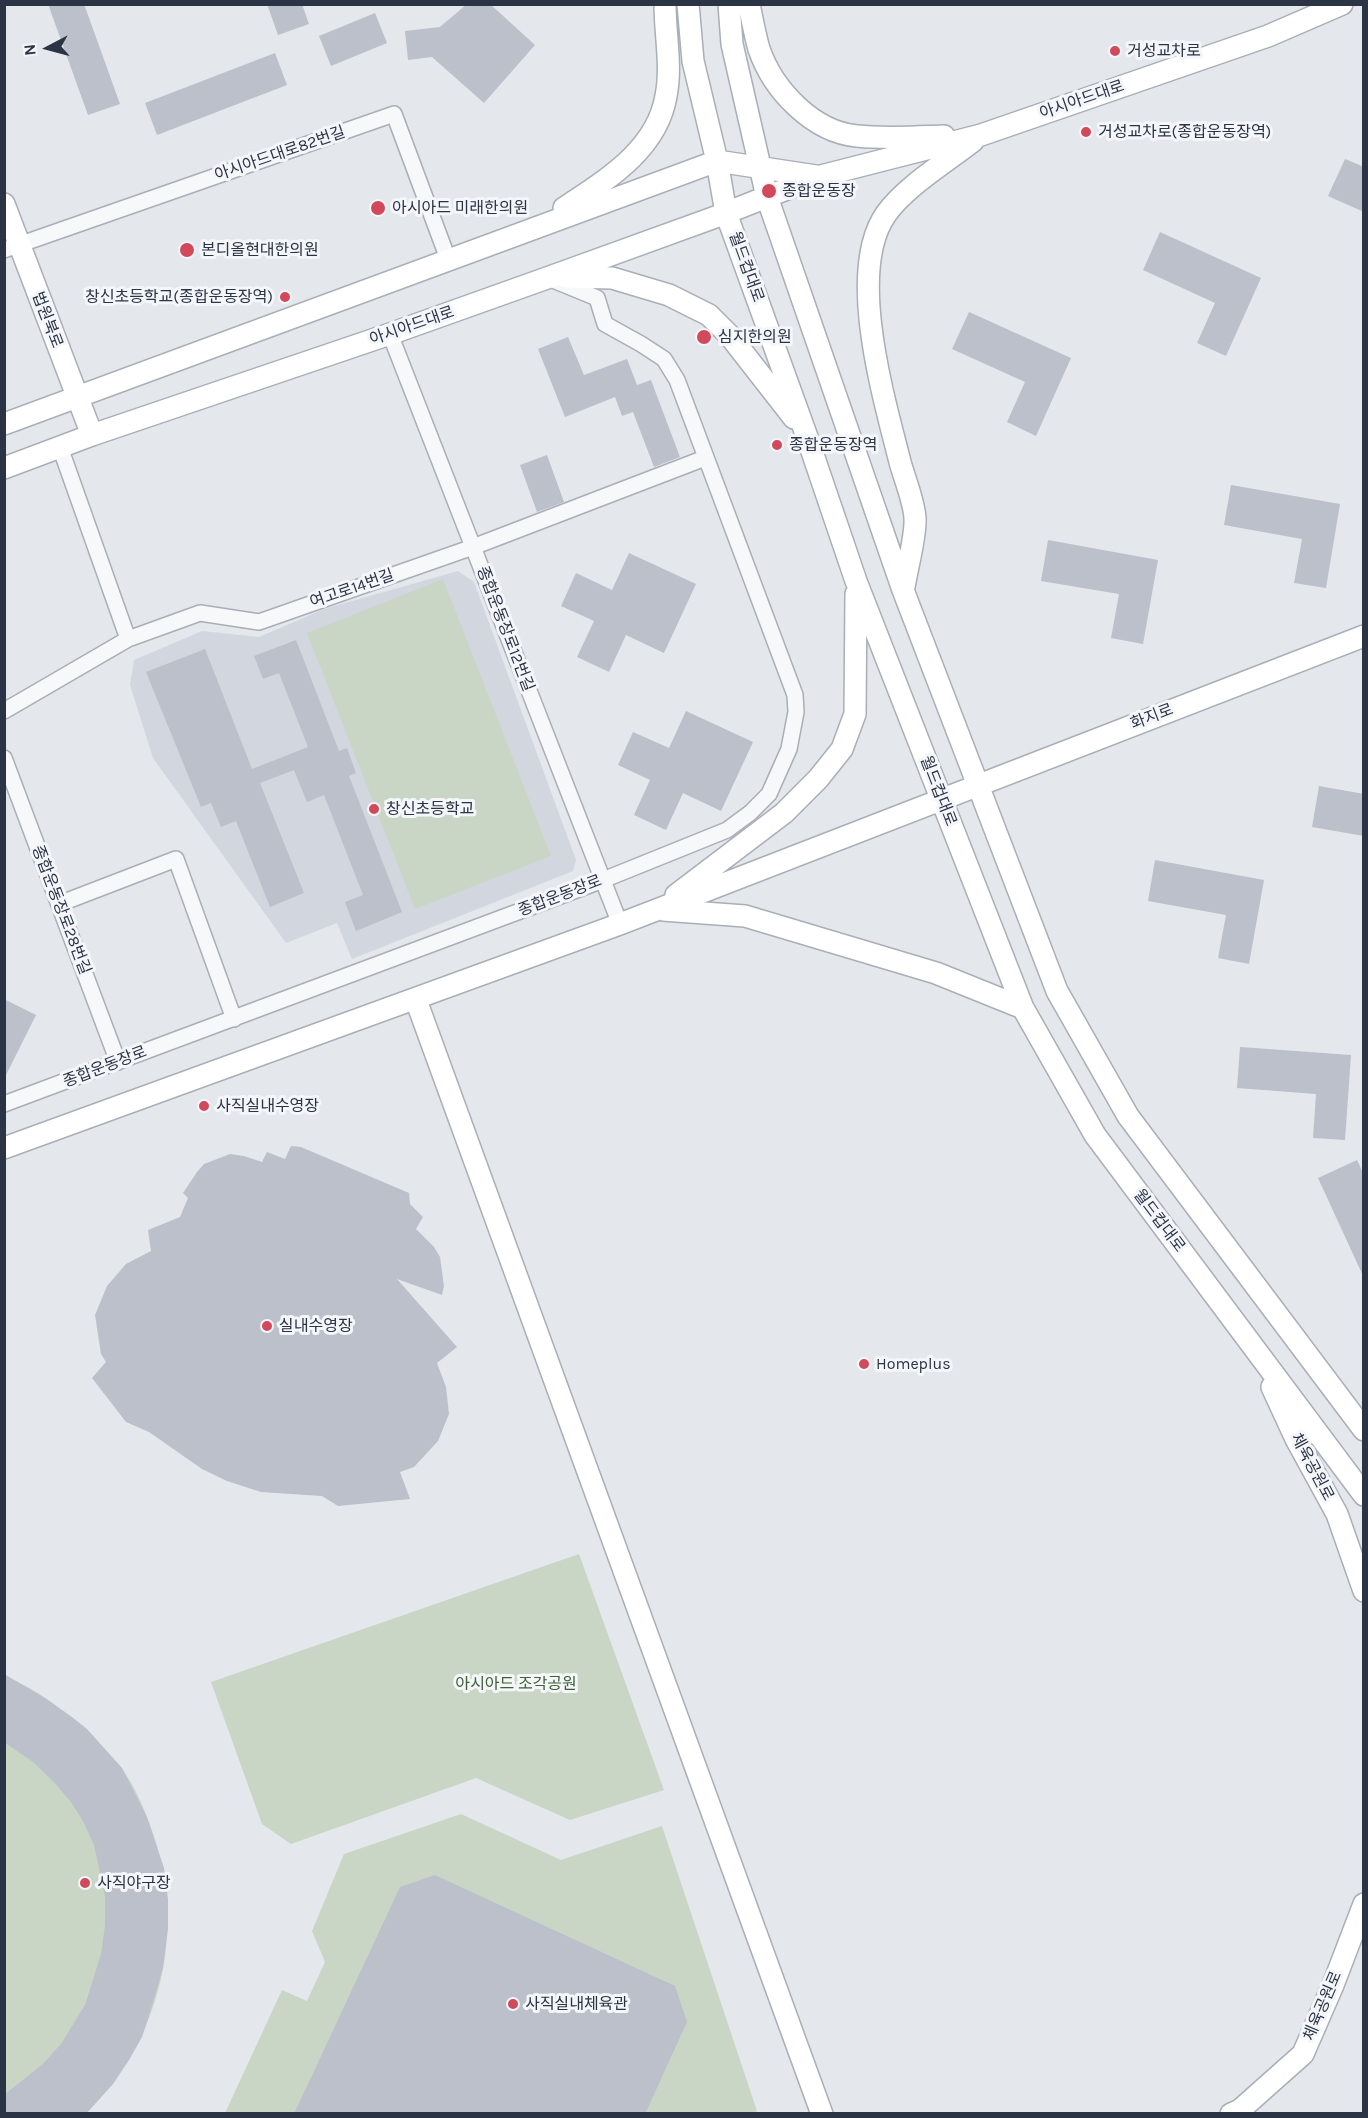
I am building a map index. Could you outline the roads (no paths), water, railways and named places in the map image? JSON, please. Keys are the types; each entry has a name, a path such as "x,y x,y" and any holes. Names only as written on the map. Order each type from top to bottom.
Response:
{"main road":[{"path":"532,229 620,170 646,142 659,121 666,97 668,67 665,4"},
{"name":"월드컵대로","path":"688,4 693,61 717,161 726,213 806,434 856,581 1023,1008 1095,1135 1364,1496"},
{"path":"729,4 732,44 767,197 903,590 1057,991 1128,1116 1364,1430"},
{"path":"749,4 760,50 774,79 792,102 814,120 835,132 855,136 981,135"},
{"name":"아시아드대로","path":"4,468 92,435 547,278 726,213 817,177 981,135 1268,36 1342,4"},
{"path":"903,590 915,519 883,395 869,302 868,260 877,229 896,200 981,135"},
{"name":"아시아드대로","path":"4,424 717,161 817,177"},
{"name":"법원북로","path":"4,204 12,248 92,435"},
{"path":"547,278 612,278 669,295 709,315 730,336 806,434"},
{"path":"657,910 784,813 818,779 842,749 855,714 856,581"},
{"name":"화지로","path":"942,799 1364,636"},
{"path":"4,1148 416,1000 657,910 942,799"},
{"path":"657,910 745,916 936,974 1023,1008"},
{"path":"416,1000 822,2114"},
{"name":"체육공원로","path":"1252,1346 1296,1439 1337,1515 1364,1591"},
{"name":"체육공원로","path":"1231,2114 1240,2110 1303,2054 1364,1904"}],"street":[{"name":"아시아드대로82번길","path":"12,248 394,114 448,259"},
{"name":"종합운동장로","path":"4,1104 603,880 727,830 750,813 769,794 789,749 796,712 795,695 677,380 664,359 604,324 597,298 547,278"},
{"name":"종합운동장로12번길","path":"390,334 620,924"},
{"path":"60,447 128,639"},
{"name":"여고로14번길","path":"4,711 128,639 200,613 259,622 473,547 705,458"},
{"name":"종합운동장로28번길","path":"4,758 118,1062"},
{"path":"59,904 176,859 234,1019"}],"place":[{"name":"거성교차로","path":"1115,51"},
{"name":"거성교차로(종합운동장역)","path":"1086,132"},
{"name":"종합운동장","path":"769,191"},
{"name":"아시아드 미래한의원","path":"378,208"},
{"name":"본디올현대한의원","path":"187,250"},
{"name":"창신초등학교(종합운동장역)","path":"285,297"},
{"name":"심지한의원","path":"704,337"},
{"name":"종합운동장역","path":"777,445"},
{"name":"창신초등학교","path":"374,809"},
{"name":"사직실내수영장","path":"204,1106"},
{"name":"실내수영장","path":"267,1326"},
{"name":"Homeplus","path":"864,1364"},
{"name":"사직야구장","path":"85,1883"},
{"name":"사직실내체육관","path":"513,2004"}],"park label":[{"name":"아시아드 조각공원","path":"516,1684"}]}
